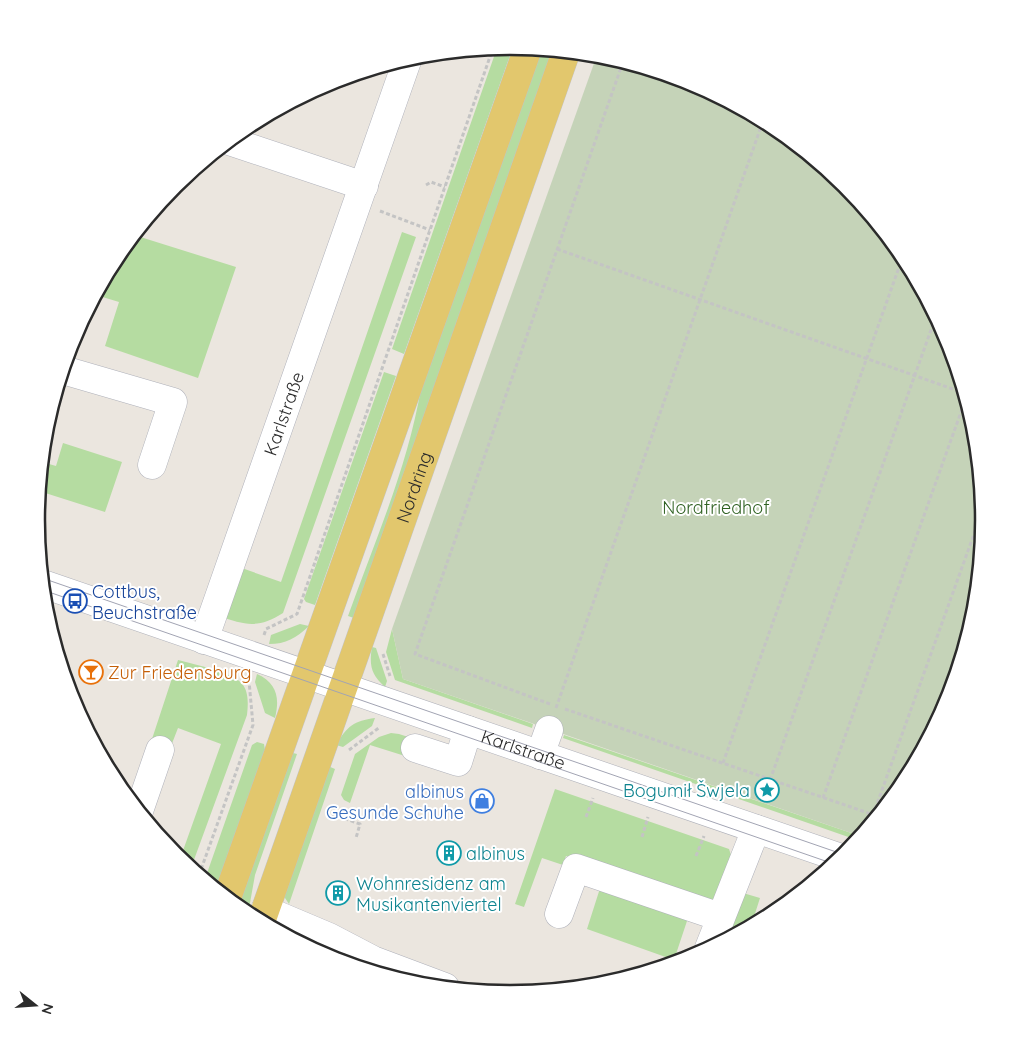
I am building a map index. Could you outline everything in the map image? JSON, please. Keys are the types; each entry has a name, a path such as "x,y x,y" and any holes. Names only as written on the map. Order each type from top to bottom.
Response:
{"main road":[{"path":"230,891 525,56"},
{"name":"Nordring","path":"264,914 564,58"}],"street":[{"name":"Karlstraße","path":"204,640 323,279 343,228 361,195 403,68"},
{"path":"237,144 361,195"},
{"path":"70,372 173,402 152,465"},
{"name":"Karlstraße","path":"50,587 833,855"},
{"path":"540,755 553,718"},
{"path":"415,748 458,762 468,730"},
{"path":"142,804 160,750"},
{"path":"712,939 756,829"},
{"path":"559,914 576,868 720,917"},
{"path":"269,918 330,937 366,962"},
{"path":"375,964 404,960 432,978"}],"path":[{"path":"201,868 253,725 248,678 266,629 297,614 490,56"},
{"path":"621,69 415,654 553,718 723,763 871,814"},
{"path":"553,718 760,128"},
{"path":"426,185 431,182 444,187"},
{"path":"361,195 430,230"},
{"path":"557,249 956,390"},
{"path":"723,763 899,266"},
{"path":"770,780 932,326"},
{"path":"823,798 962,410"},
{"path":"879,802 975,533"},
{"path":"345,756 350,748 383,725 390,703"},
{"path":"586,818 593,798"},
{"path":"323,821 329,803"},
{"path":"326,812 360,824 360,830 356,838"},
{"path":"341,818 346,815"},
{"path":"642,837 649,817"},
{"path":"696,856 704,836"}],"green space":[{"path":"510,55 404,354 392,349 494,56"},
{"path":"535,56 553,57 357,619 348,616 399,475 408,446 421,388"},
{"name":"Nordfriedhof","path":"594,63 630,71 688,90 742,117 768,133 817,170 860,213 897,262 927,314 940,342 959,400 966,429 971,459 975,520 971,581 966,611 959,640 940,698 913,753 879,803 854,834 403,679 392,629"},
{"path":"402,232 416,237 283,613 266,621 251,624 236,622 219,616 236,566 281,582"},
{"path":"141,237 236,267 198,378 105,346 119,302 102,297"},
{"path":"384,372 396,376 315,605 306,602 304,599"},
{"path":"63,443 122,462 105,512 46,493 49,464 56,466"},
{"path":"300,624 309,626 291,640 269,644 271,635"},
{"path":"392,629 403,679 533,724 532,728 395,680 386,652"},
{"path":"372,647 376,648 387,681 385,687 372,669"},
{"path":"178,660 214,670 232,677 243,685 248,700 247,715 194,861 183,851 221,744 178,728 171,746 152,739"},
{"path":"257,674 273,687 277,698 275,718 265,713 255,682"},
{"path":"375,718 372,726 343,747 336,745 352,725"},
{"path":"391,733 451,751 405,756 370,745 350,803 344,800 341,795 355,754 379,737"},
{"path":"564,735 854,834 850,838 563,738"},
{"path":"257,742 264,744 265,750 218,882 207,873 252,745"},
{"path":"289,752 297,754 255,875 250,905 239,897"},
{"path":"328,766 335,769 289,904 285,898 284,891"},
{"path":"555,789 729,849 732,858 712,906 566,856 563,865 542,858 524,907 515,904"},
{"path":"602,882 690,912 676,954 667,957 587,929"},
{"path":"743,893 760,898 754,915 731,929"}],"tram line":[{"path":"49,580 836,852"},
{"path":"51,593 826,861"}],"place":[{"name":"Cottbus, Beuchstraße","path":"75,601"},
{"name":"Zur Friedensburg","path":"91,672"},
{"name":"Bogumił Šwjela","path":"767,790"},
{"name":"albinus Gesunde Schuhe","path":"482,801"},
{"name":"albinus","path":"449,853"},
{"name":"Wohnresidenz am Musikantenviertel","path":"338,893"}]}
